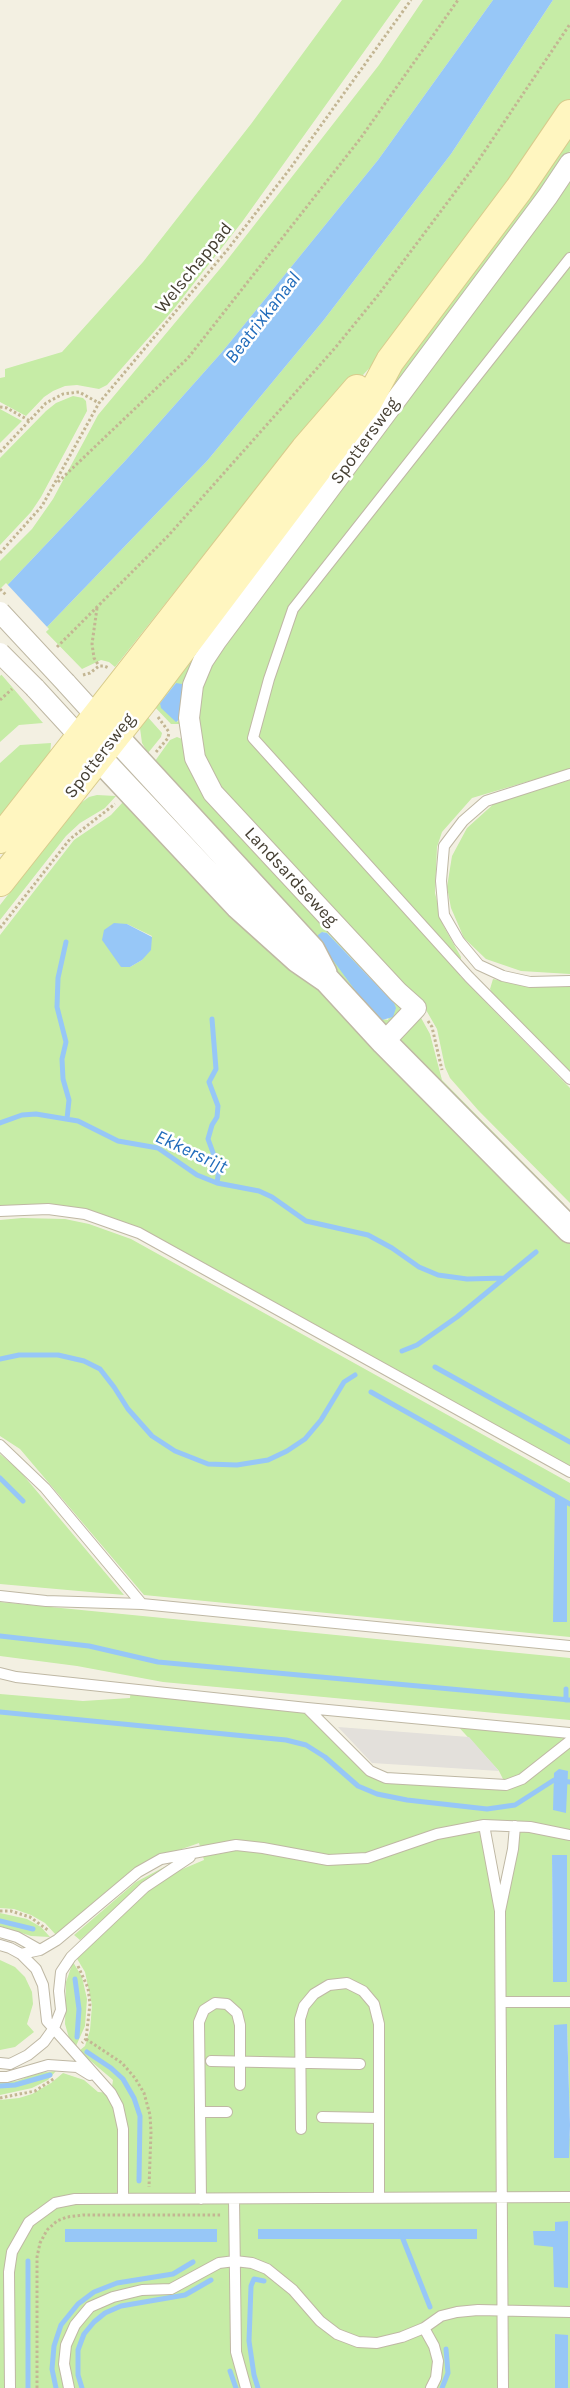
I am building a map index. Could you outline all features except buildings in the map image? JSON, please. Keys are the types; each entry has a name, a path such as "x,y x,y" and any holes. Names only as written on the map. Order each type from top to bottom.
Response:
{"main road":[{"name":"Spottersweg","path":"0,882 368,402 390,361 519,189 570,114"},
{"name":"Spottersweg","path":"0,839 305,449 358,388 390,361"}],"street":[{"name":"Spottersweg","path":"191,730 190,704 193,685 203,661 217,640 543,204 570,163"},
{"path":"0,612 66,683 88,727"},
{"path":"0,653 47,701 88,727 106,746"},
{"name":"Landsardseweg","path":"191,730 195,758 200,770 221,803 398,992 416,1008"},
{"name":"Landsardseweg","path":"106,746 143,768 312,950 328,980 384,1042 570,1230"},
{"name":"Landsardseweg","path":"106,746 127,789 238,906 298,960 328,980"},
{"path":"384,1042 416,1008"}],"lane":[{"path":"570,258 293,609 269,679 253,738 469,977 570,1079"},
{"path":"570,774 486,801 463,821 444,846 441,881 444,915 459,941 479,965 503,976 530,982 570,982"},
{"path":"469,977 479,965"},
{"path":"0,1211 48,1209 85,1214 139,1233 570,1472"},
{"path":"0,1444 45,1488 79,1532 142,1604"},
{"path":"0,1596 46,1601 142,1604 570,1646"},
{"path":"0,1673 16,1677 183,1693 307,1708 570,1732"},
{"path":"0,1681 16,1677"},
{"path":"307,1708 370,1772 386,1778 506,1785 522,1779 570,1741"},
{"path":"484,1826 500,1911 503,2388"},
{"path":"21,1954 40,1950 57,1940 138,1872 161,1859 196,1854 236,1845 328,1860 367,1858 438,1834 484,1826 515,1826 570,1835"},
{"path":"500,1911 513,1849 515,1826"},
{"path":"0,2063 10,2064 28,2055 44,2042 54,2028 61,2010 61,1972 71,1957 145,1887 196,1854"},
{"path":"0,1932 17,1937 40,1950"},
{"path":"0,1946 10,1948 21,1954 36,1969 44,1985 46,2021 111,2093 122,2118 123,2198"},
{"path":"301,2129 300,2019 304,2006 314,1994 329,1985 347,1983 363,1991 374,2004 378,2024 379,2198"},
{"path":"501,2002 570,2002"},
{"path":"201,2199 199,2022 204,2010 215,2003 227,2004 237,2013 240,2025 240,2085"},
{"path":"211,2061 360,2064"},
{"path":"0,2077 7,2077 48,2065 77,2067 103,2084"},
{"path":"200,2112 228,2112"},
{"path":"322,2117 379,2118"},
{"path":"10,2388 10,2272 12,2252 28,2222 55,2203 75,2199 123,2198 570,2197"},
{"path":"234,2199 236,2352 246,2388"},
{"path":"68,2388 64,2364 66,2345 75,2325 90,2308 112,2297 142,2290 171,2289 219,2264 235,2261 252,2263 267,2269 293,2290 320,2321 337,2334 358,2342 377,2343 424,2328 441,2316 457,2312 502,2310 570,2312"},
{"path":"424,2328 434,2346 438,2361 436,2378 431,2388"}],"path":[{"name":"Welschappad","path":"0,553 24,529 56,484 68,456 99,403 265,202 376,51 411,0"},
{"path":"56,484 188,358 360,139 458,0"},
{"path":"55,649 168,536 335,348 380,294 476,164 570,24"},
{"path":"0,452 46,403 63,394 79,392 99,403"},
{"path":"0,407 7,408 30,421"},
{"path":"97,608 92,644 94,658 100,666"},
{"path":"0,700 14,687"},
{"path":"143,768 168,738 169,732"},
{"name":"Spottersweg","path":"0,928 70,839 110,810 127,789"},
{"path":"416,1008 432,1027 443,1072"},
{"path":"0,1911 11,1911 30,1917 45,1926 57,1940"},
{"path":"86,2039 122,2063 135,2078 144,2093 150,2115 151,2132 148,2215"},
{"path":"37,2388 37,2257 40,2243 47,2230 57,2221 67,2217 234,2214"}],"green space":[{"path":"342,0 401,0 242,222 173,310 107,385 99,389 77,385 65,386 44,397 26,416 0,402 0,378 5,377 5,369 62,352 143,262 251,124"},
{"path":"423,0 493,0 378,160 222,352 125,461 0,593 0,561 32,529 53,499 98,415 224,264 379,65"},
{"path":"553,0 570,0 570,99 508,189 374,363 241,508 115,667 109,662 101,660 82,669 44,630 207,461 323,321 451,154"},
{"path":"570,133 570,151 558,170 212,635 180,724 171,724 151,703","holes":["176,683 180,719 178,722 160,703"]},
{"path":"570,175 570,769 472,798 442,832 437,847 435,893 443,925 461,957 460,976 570,1088 570,1203 478,1110 450,1078 445,1067 437,1029 426,1010 213,780 198,740 198,698 213,657"},
{"path":"73,396 83,398 86,401 87,411 41,497 31,512 0,545 0,458 46,411 56,403"},
{"path":"0,409 22,421 0,443"},
{"path":"0,673 43,723 19,725 0,742"},
{"path":"145,714 162,733 148,753 142,743 140,728"},
{"path":"177,737 182,739 186,753 401,1006 401,1010 389,1025 384,1026 364,1011 263,877 155,761 170,740","holes":["322,932 327,933 394,1003 388,1020 378,1018 363,1001"]},
{"path":"51,743 50,756 0,831 0,763 20,745"},
{"path":"570,780 570,974 521,971 486,959 464,938 451,908 447,887 452,856 467,828 498,800"},
{"path":"97,795 116,796 105,808 80,823 66,836 0,920 0,905 77,806 89,797"},
{"path":"123,802 319,987 570,1240 570,1472 178,1254 85,1214 0,1211 0,935 74,840 111,815","holes":["127,924 152,936 142,960 130,967 121,967"]},
{"path":"493,979 525,986 570,985 570,1075 495,998 490,989"},
{"path":"420,1016 430,1034 442,1080 564,1204 557,1206 401,1048 399,1039"},
{"path":"22,1218 65,1219 89,1224 131,1239 570,1483 570,1637 144,1595 20,1449 0,1436 0,1220"},
{"path":"0,1454 19,1470 124,1595 0,1584"},
{"path":"0,1602 570,1658 570,1720 163,1682 77,1666 0,1656"},
{"path":"131,1688 307,1708 370,1771 506,1785 499,1771 454,1722 570,1733 570,2125 567,2025 554,2025 570,2140 570,2388 568,2388 555,2334 555,2388 0,2388 0,2100 19,2098 32,2094 51,2083 63,2073 84,2080 98,2092 111,2093 113,2080 79,2051 85,2046 90,2030 92,2005 85,1972 76,1957 152,1888 171,1874 204,1860 199,1843 159,1857 56,1935 45,1923 31,1915 14,1909 0,1908 0,1694 83,1701 130,1698","holes":["485,1826 515,1826 500,1909","567,1855 567,1981 553,1982 552,1856","65,2229 217,2229 217,2242 66,2242","259,2229 477,2229 477,2239 259,2239"]},
{"path":"168,1865 146,1881 80,1940 74,1935 136,1882"},
{"path":"0,1913 27,1919 41,1927 50,1937 31,1936 0,1926"},
{"path":"0,1960 15,1967 25,1977 32,1992 33,2004 27,2024 34,2032 15,2047 0,2050"},
{"path":"73,1962 82,1977 87,1999 85,2026 76,2046 69,2038 65,2024 66,1982"},
{"path":"56,2071 48,2080 32,2088 0,2095 0,2083 17,2081 38,2073"}],"shaded area":[{"path":"338,1727 469,1737 499,1771 372,1763"}],"water":[{"name":"Beatrixkanaal","path":"493,0 553,0 451,154 323,321 207,461 44,630 0,593 125,461 222,352 378,160"},
{"path":"176,683 182,684 183,687 180,719 176,722 161,708 160,703"},
{"path":"114,923 127,924 152,937 151,950 142,960 130,967 121,967 102,940 104,930"},
{"path":"322,932 327,933 394,1003 396,1008 393,1017 382,1020 363,1001 318,940 318,935"},
{"path":"555,1495 567,1502 567,1622 553,1622"},
{"path":"559,1769 568,1771 566,1813 553,1810 554,1773"},
{"path":"552,1855 567,1855 567,1982 553,1982"},
{"path":"567,2024 569,2158 554,2158 554,2025"},
{"path":"568,2221 568,2288 554,2287 553,2247 534,2245 533,2231 555,2231 555,2222"},
{"path":"65,2229 217,2229 217,2242 65,2242"},
{"path":"258,2229 477,2229 477,2239 258,2239"},
{"path":"555,2334 568,2335 568,2388 555,2388"}],"pier":[{"path":"6,583 49,629 0,676 0,589"}],"waterway":[{"path":"66,942 58,978 57,1007 66,1042 62,1059 63,1079 69,1100 67,1119"},
{"path":"212,1019 216,1069 209,1082 218,1106 217,1117 212,1125 208,1139 219,1169 217,1183"},
{"name":"Ekkersrijt","path":"0,1123 22,1115 36,1114 78,1121 118,1141 158,1148 197,1175 217,1183 259,1191 272,1197 306,1221 368,1235 392,1248 419,1267 438,1275 467,1279 505,1278"},
{"name":"Ekkersrijt","path":"402,1351 417,1345 457,1317 536,1252"},
{"name":"Ekkersrijt","path":"0,1359 19,1355 58,1355 84,1361 100,1369 128,1409 152,1436 175,1451 208,1464 237,1465 268,1460 287,1451 305,1439 321,1420 344,1382 355,1375"},
{"path":"435,1367 570,1442"},
{"path":"371,1392 570,1504"},
{"path":"0,1478 23,1501"},
{"path":"0,1636 89,1646 158,1662 570,1700"},
{"path":"566,1689 566,1700"},
{"path":"0,1712 286,1740 306,1745 325,1757 358,1786 377,1794 407,1800 487,1809 515,1805 554,1780 570,1782"},
{"path":"0,1921 33,1929"},
{"path":"75,1979 79,2009 77,2037"},
{"path":"87,2052 111,2068 123,2079 134,2098 140,2116 139,2181"},
{"path":"0,2086 15,2085 50,2075"},
{"path":"401,2234 430,2307"},
{"path":"28,2261 28,2388"},
{"path":"56,2388 52,2369 54,2346 61,2325 78,2304 94,2292 117,2283 173,2274 193,2262"},
{"path":"258,2388 249,2341 251,2286 254,2279 264,2281"},
{"path":"82,2388 78,2375 78,2350 84,2334 94,2322 105,2313 121,2306 185,2295 211,2280"},
{"path":"442,2388 448,2373 446,2349"},
{"path":"230,2371 236,2388"}]}
